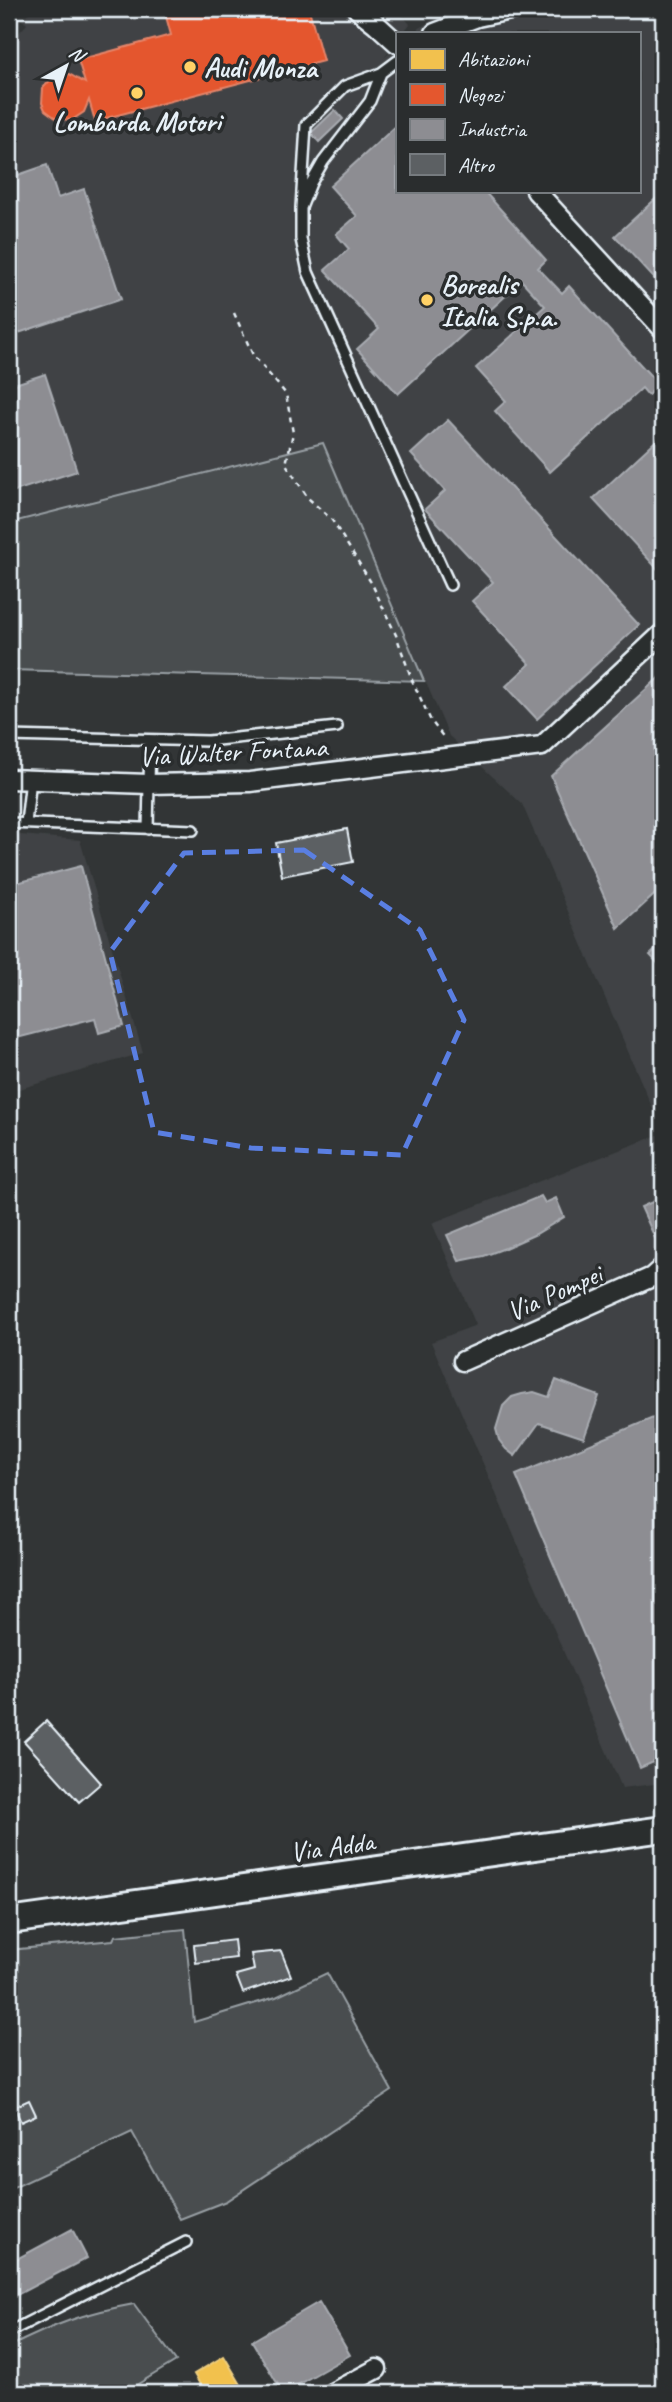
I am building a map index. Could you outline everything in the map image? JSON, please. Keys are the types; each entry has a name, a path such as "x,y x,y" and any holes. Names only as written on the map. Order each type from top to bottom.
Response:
{"main road":[{"name":"Via Adda","path":"9,1921 663,1829"}],"street":[{"path":"357,9 396,42"},
{"path":"364,9 376,24"},
{"path":"438,32 477,18 515,9"},
{"path":"537,192 663,329"},
{"name":"Via Walter Fontana","path":"9,779 148,784 250,782 542,746 663,633"},
{"name":"Via Pompei","path":"463,1361 659,1278"},
{"path":"332,2393 377,2369"}],"lane":[{"path":"396,62 381,73 345,86 306,125 301,239 308,272 450,585"},
{"path":"301,208 323,162 370,101 381,73"},
{"path":"9,736 208,741 337,727"},
{"path":"148,829 150,740"},
{"path":"26,823 31,779"},
{"path":"9,822 193,830"},
{"path":"9,2332 186,2242"}],"path":[{"path":"234,313 253,355 286,394 293,433 286,464 308,498 332,520 372,584 431,721 459,756"}],"highlighted area":[{"path":"304,850 420,930 464,1020 402,1155 251,1148 154,1132 110,952 184,853"}],"shaded area":[{"path":"33,9 396,9 410,24 404,32 396,32 396,42 384,58 396,47 396,192 640,192 640,32 414,32 449,9 663,9 663,1133 522,804 449,736 323,443 9,523 9,43 27,24 21,19"},
{"path":"323,443 424,681 9,670 9,523"},
{"path":"9,834 80,840 143,1053 9,1092"},
{"path":"663,1133 663,1783 622,1788 431,1342 476,1325 432,1223"},
{"path":"185,1929 194,2022 276,1997 327,1973 392,2091 226,2201 180,2219 132,2132 9,2190 9,1950 113,1940 115,1936"},
{"path":"134,2304 176,2361 123,2393 9,2393 9,2347 70,2320"}],"building: Abitazioni":[{"path":"224,2356 246,2393 205,2393 194,2374"}],"building: Negozi":[{"name":"Audi Monza","path":"164,9 273,9 274,13 290,9 309,9 323,61 95,121 89,100 84,112 72,120 57,119 45,110 42,103 43,88 54,76 69,74 85,83 78,60 171,35"}],"building: Industria":[{"path":"335,110 343,119 319,142 311,133"},
{"name":"Borealis Italia S.p.a.","path":"396,126 396,192 485,192 546,260 538,268 562,293 569,286 659,385 648,395 642,388 550,472 495,411 506,401 476,368 545,306 522,281 398,394 357,349 379,329 325,270 349,249 336,234 357,216 330,186"},
{"path":"47,165 58,198 84,189 121,299 9,336 9,178"},
{"path":"663,192 663,288 615,236"},
{"path":"45,374 77,471 9,493 9,386"},
{"path":"448,420 639,625 537,719 506,686 530,664 472,601 493,582 425,509 445,491 411,454"},
{"path":"663,434 663,575 593,499"},
{"path":"663,674 663,887 618,928 551,776"},
{"path":"81,866 124,1026 99,1033 95,1018 9,1040 9,885"},
{"path":"663,943 663,969 650,955"},
{"path":"541,1196 545,1203 556,1198 564,1217 505,1248 459,1261 447,1235"},
{"path":"659,1199 663,1207 663,1234 655,1238 641,1207"},
{"path":"556,1380 599,1396 584,1438 539,1423 515,1456 499,1440 496,1429 503,1406 512,1397 522,1394 534,1392 549,1397"},
{"path":"653,1418 663,1442 663,1758 640,1768 516,1475"},
{"path":"72,2229 87,2258 9,2299 9,2263"},
{"path":"319,2302 350,2355 283,2393 252,2341"}],"building: Altro":[{"path":"347,829 353,862 282,876 276,843"},
{"path":"46,1721 101,1783 79,1802 24,1741"},
{"path":"234,1940 236,1958 196,1963 194,1945"},
{"path":"281,1951 291,1976 243,1993 236,1975 254,1970 251,1954"},
{"path":"29,2100 36,2115 21,2122 14,2107"}],"place":[{"name":"Audi Monza","path":"190,67"},
{"name":"Lombarda Motori","path":"137,93"},
{"name":"Borealis Italia S.p.a.","path":"427,300"}]}
